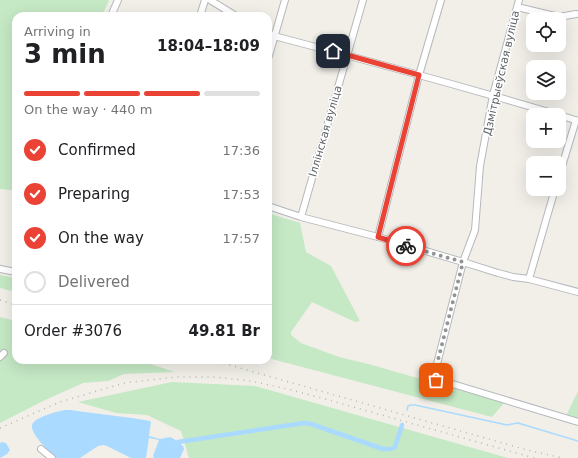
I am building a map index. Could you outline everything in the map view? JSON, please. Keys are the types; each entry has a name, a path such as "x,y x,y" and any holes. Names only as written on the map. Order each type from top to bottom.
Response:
{"street":[{"path":"113,12 118,0"},
{"path":"201,12 205,0"},
{"path":"210,0 230,12"},
{"path":"272,44 285,0"},
{"name":"Іллінская вуліца","path":"301,217 363,0"},
{"path":"378,237 419,75 441,0"},
{"path":"518,3 559,17 576,14"},
{"name":"Дзмітрыеўская вуліца","path":"518,3 493,95 480,166 475,230 463,262 437,364 436,380 578,422"},
{"path":"274,36 348,55 536,108"},
{"path":"565,156 577,120 566,117"},
{"path":"528,279 553,196"},
{"path":"272,207 301,217 378,237 513,277 528,279 578,292"},
{"path":"0,269 12,271"},
{"path":"41,449 52,458"}],"green space":[{"path":"0,0 109,0 104,12 12,12 12,191 0,189"},
{"path":"272,214 300,223 306,252 331,266 360,321 355,322 312,302 291,332 291,335 301,343 339,357 504,403 492,417 272,359"},
{"path":"0,275 12,277 12,291 0,288"},
{"path":"0,317 12,320 12,364 150,364 175,372 124,374 108,381 83,383 0,423"},
{"path":"172,382 255,386 508,458 189,458 181,431 147,415 116,413 78,402"},
{"path":"578,391 578,420 566,416"}],"water":[{"path":"65,410 150,421 149,436 160,439 170,437 183,446 184,449 180,458 154,458 153,456 159,440 149,438 146,458 131,458 103,445 98,446 80,458 56,458 37,438 32,429 32,425 33,422 41,417"},
{"path":"0,443 6,443 10,450 7,454 0,458"}],"waterway":[{"path":"407,410 408,406 415,405 507,425 518,423 578,441"},
{"path":"178,442 304,423 311,424 383,449 392,449 395,447 402,425"}],"railway":[{"path":"0,300 12,304"},
{"path":"226,364 527,450 563,458"},
{"path":"0,428 60,402 124,383 176,377 215,377 250,381 311,395 534,458"}],"way so far":[{"path":"406,246 463,262 437,364 436,380"}],"route":[{"path":"333,51 419,75 378,237 406,246"}]}
